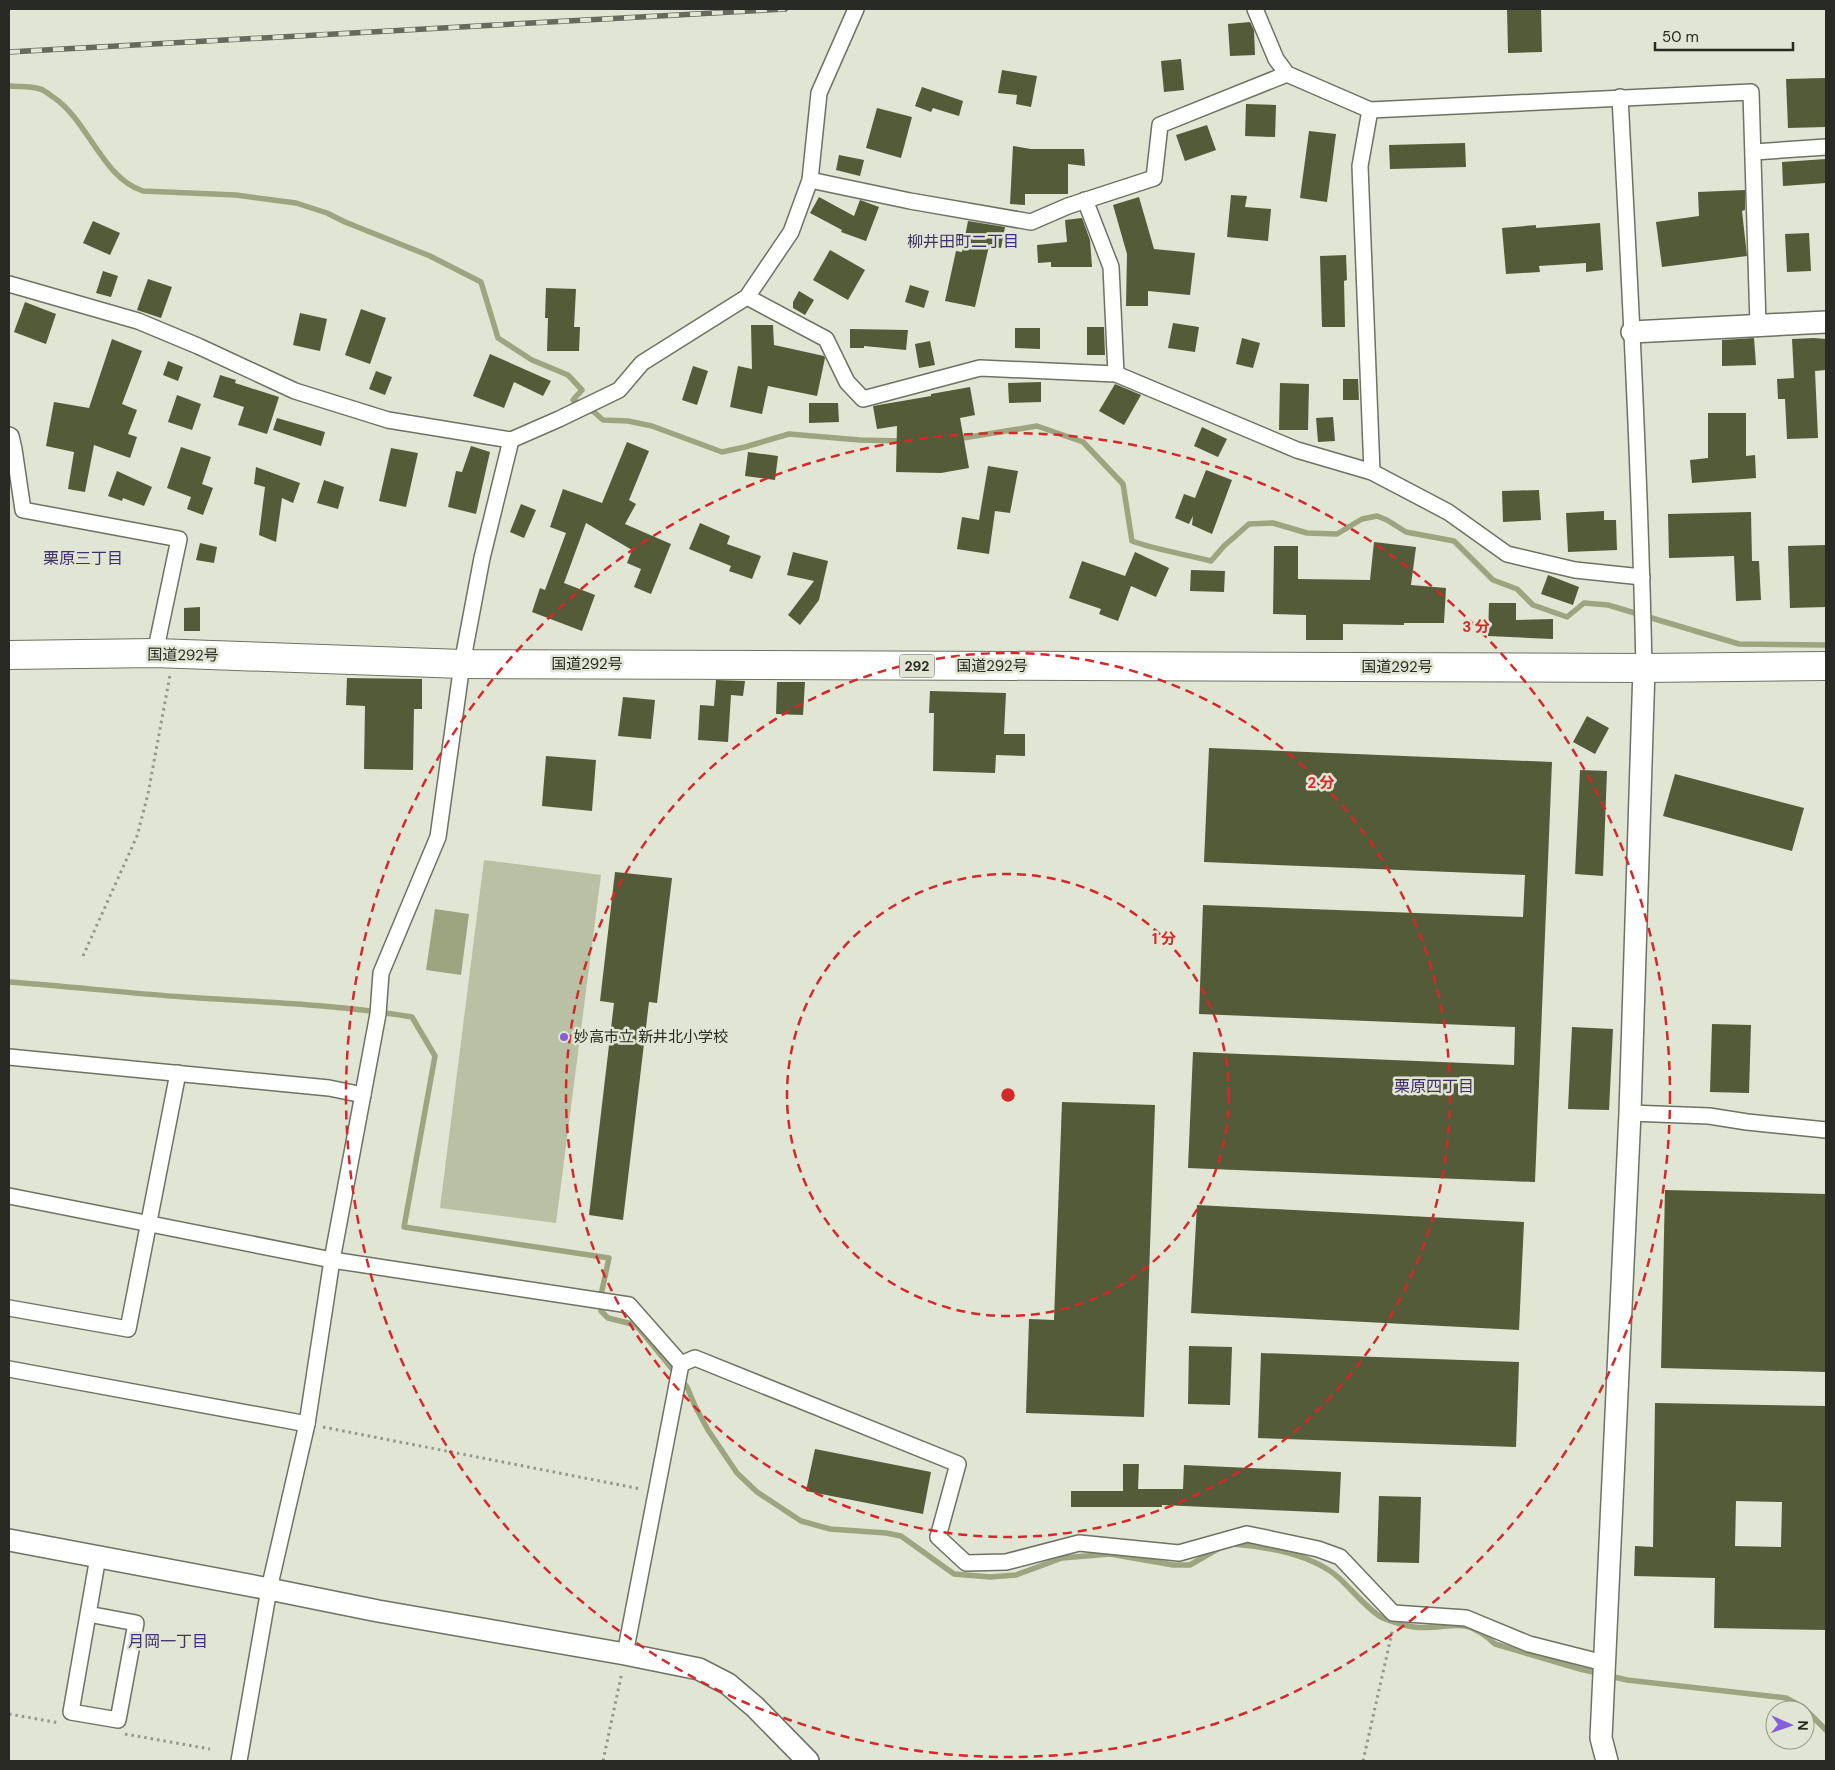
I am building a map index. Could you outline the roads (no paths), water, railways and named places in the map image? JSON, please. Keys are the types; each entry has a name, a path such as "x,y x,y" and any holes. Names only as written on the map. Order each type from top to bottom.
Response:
{"highway":[{"name":"国道292号","path":"9,655 163,661 462,664 1644,668 1826,666"}],"street":[{"path":"9,284 138,322 198,346 295,391 388,420 510,440 619,390 642,363 747,297 791,232 810,180 819,93 856,9"},
{"path":"1255,9 1276,59 1287,74 1370,110 1751,92 1758,325"},
{"path":"810,180 910,201 1030,222 1085,200 1154,178 1160,124 1287,74"},
{"path":"1607,1761 1601,1738 1630,1113 1644,668 1632,332 1620,97"},
{"path":"1370,110 1360,166 1372,472"},
{"path":"1754,152 1826,147"},
{"path":"1085,200 1111,266 1116,374"},
{"path":"747,297 826,339 847,382 862,399 980,368 1116,374 1296,450 1372,472 1448,512 1507,554 1575,570 1642,577"},
{"path":"1632,332 1826,322"},
{"path":"9,436 14,449 23,510 180,539 163,661"},
{"path":"239,1761 269,1589 307,1424 332,1260 378,1014 381,973 438,837 462,664 482,558 510,440"},
{"path":"9,1057 329,1088 363,1095"},
{"path":"9,1308 128,1329 178,1073"},
{"path":"1630,1113 1709,1116 1826,1130"},
{"path":"9,1196 332,1260 629,1305 681,1364"},
{"path":"681,1364 694,1358 958,1464 938,1537 966,1563 1006,1562 1079,1543 1179,1553 1247,1534 1318,1549 1340,1558 1393,1613 1466,1618 1529,1644 1604,1664"},
{"path":"625,1654 681,1364"},
{"path":"9,1369 307,1424"},
{"path":"9,1540 388,1613 625,1654 699,1669 728,1684 755,1707 808,1761"},
{"path":"88,1614 136,1623 118,1720 71,1712 88,1614 98,1557"}],"waterway":[{"path":"9,86 36,88 43,90 53,97 76,120 106,162 117,174 129,184 143,191 236,195 296,203 327,213 430,256 481,282 498,338 532,360 568,375 582,390 573,400 594,412 603,420 628,421 652,426 722,452 789,434 860,440 903,441"},
{"path":"957,439 1037,426 1083,442 1123,484 1132,541 1211,561 1224,546 1249,524 1273,523 1307,533 1337,534 1362,519 1377,516 1406,532 1454,541 1493,580 1517,589 1533,605 1567,617 1584,603 1608,605 1739,644 1826,645"},
{"path":"9,982 326,1006 412,1017 435,1056 404,1227 609,1258 601,1295 601,1311 608,1318 636,1325 687,1387 708,1430 737,1473 757,1492 801,1521 830,1529 886,1533 901,1536 954,1574 990,1577 1016,1575 1062,1558 1110,1554 1173,1565 1190,1565 1221,1547"},
{"path":"1232,1544 1289,1553 1317,1563 1339,1578 1374,1612 1385,1619 1399,1624 1427,1628 1465,1626 1474,1629 1495,1644 1580,1669 1627,1680 1786,1698 1803,1707 1826,1730"}],"railway":[{"path":"9,52 785,9"}],"place":[{"name":"妙高市立 新井北小学校","path":"564,1037"}],"district":[{"name":"柳井田町二丁目","path":"963,241"},
{"name":"栗原三丁目","path":"83,558"},
{"name":"栗原四丁目","path":"1434,1086"},
{"name":"月岡一丁目","path":"168,1641"}]}
